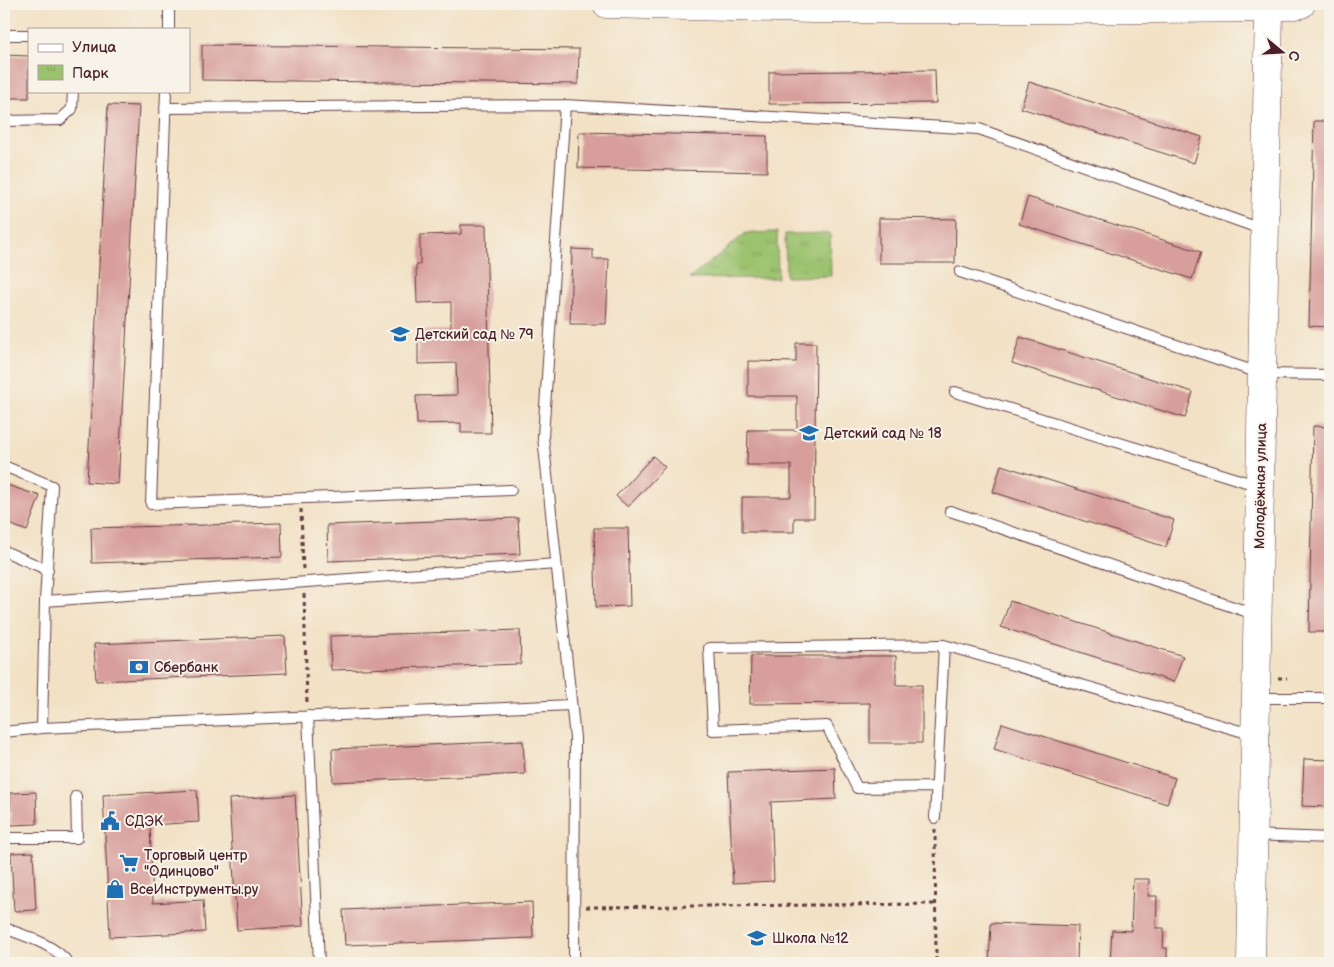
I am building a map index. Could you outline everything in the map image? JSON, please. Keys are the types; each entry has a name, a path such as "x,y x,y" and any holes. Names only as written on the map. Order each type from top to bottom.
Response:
{"street":[{"path":"607,4 814,9 1179,6 1269,8 1301,4"},
{"name":"Молодёжная улица","path":"1251,963 1269,8"}],"lane":[{"path":"168,28 170,4"},
{"path":"4,35 28,35"},
{"path":"4,121 60,120 72,109 73,92"},
{"path":"166,92 150,504 511,490"},
{"path":"166,108 565,105 979,129 1265,231"},
{"path":"565,105 543,436 575,738 574,963"},
{"path":"960,272 1262,374 1330,375"},
{"path":"955,392 1260,486"},
{"path":"4,466 52,486 45,602 42,728"},
{"path":"950,511 1258,616"},
{"path":"4,551 48,570"},
{"path":"45,602 556,564"},
{"path":"936,787 857,788 827,726 713,730 709,648 944,645 1256,735"},
{"path":"935,818 944,645"},
{"path":"1256,698 1330,698"},
{"path":"4,732 42,728 571,705"},
{"path":"308,716 319,963"},
{"path":"4,838 77,838 76,796"},
{"path":"1254,835 1330,838"},
{"path":"4,928 37,941 64,957 68,963"}],"path":[{"path":"301,499 308,716"},
{"path":"935,818 936,963"},
{"path":"574,907 935,904"}],"green space":[{"path":"777,232 778,278 689,279 746,233"},
{"path":"830,233 831,276 786,277 785,234"}],"building":[{"path":"202,45 579,49 578,84 202,80"},
{"path":"4,55 28,56 29,98 4,98"},
{"path":"935,70 936,103 769,104 769,72"},
{"path":"1029,82 1202,137 1194,163 1021,108"},
{"path":"108,105 139,106 118,484 87,482"},
{"path":"1314,121 1330,121 1330,327 1309,326"},
{"path":"579,132 767,136 767,172 578,168"},
{"path":"1028,197 1201,252 1192,279 1019,224"},
{"path":"879,218 956,219 955,263 879,263"},
{"path":"461,225 486,225 491,433 461,433 461,423 417,424 416,396 457,395 456,363 418,364 418,331 451,330 451,302 417,303 416,265 420,265 420,235 461,234"},
{"path":"572,249 593,250 593,259 609,259 606,324 570,324"},
{"path":"1020,337 1193,392 1185,418 1012,363"},
{"path":"796,343 816,343 814,518 794,518 794,532 742,532 742,497 791,497 791,465 747,465 748,430 797,430 797,396 748,396 748,361 796,362"},
{"path":"1313,426 1330,427 1330,632 1309,632"},
{"path":"653,456 665,467 628,507 616,496"},
{"path":"1001,465 1174,520 1166,547 993,492"},
{"path":"4,484 40,496 27,531 4,522"},
{"path":"518,518 520,554 328,561 327,525"},
{"path":"281,523 282,557 92,563 91,528"},
{"path":"594,528 628,528 630,606 596,607"},
{"path":"1010,601 1183,656 1174,682 1001,627"},
{"path":"520,630 521,664 331,670 330,636"},
{"path":"285,636 287,673 96,681 94,644"},
{"path":"751,656 896,656 896,685 922,685 922,743 870,743 870,703 750,704"},
{"path":"1002,723 1175,778 1167,804 994,749"},
{"path":"523,741 525,774 333,782 332,749"},
{"path":"1304,759 1330,760 1330,807 1302,806"},
{"path":"835,768 836,799 771,802 774,881 733,883 728,772"},
{"name":"Торговый центр \"Одинцово\"","path":"197,790 199,822 150,825 153,903 203,900 205,932 110,937 103,795"},
{"path":"36,792 37,824 11,825 10,793"},
{"path":"295,795 303,926 237,930 229,799"},
{"path":"33,852 36,910 14,911 11,853"},
{"path":"1133,879 1149,879 1148,896 1157,896 1156,928 1164,928 1163,948 1167,948 1167,963 1110,963 1112,930 1131,931"},
{"path":"532,902 533,938 345,945 343,910"},
{"path":"991,923 1078,926 1077,963 989,963"}],"place":[{"name":"Детский сад № 79","path":"400,334"},
{"name":"Детский сад № 18","path":"809,433"},
{"name":"Сбербанк","path":"139,667"},
{"name":"СДЭК","path":"110,821"},
{"name":"Торговый центр \"Одинцово\"","path":"129,863"},
{"name":"ВсеИнструменты.ру","path":"115,889"},
{"name":"Школа №12","path":"757,938"}]}
